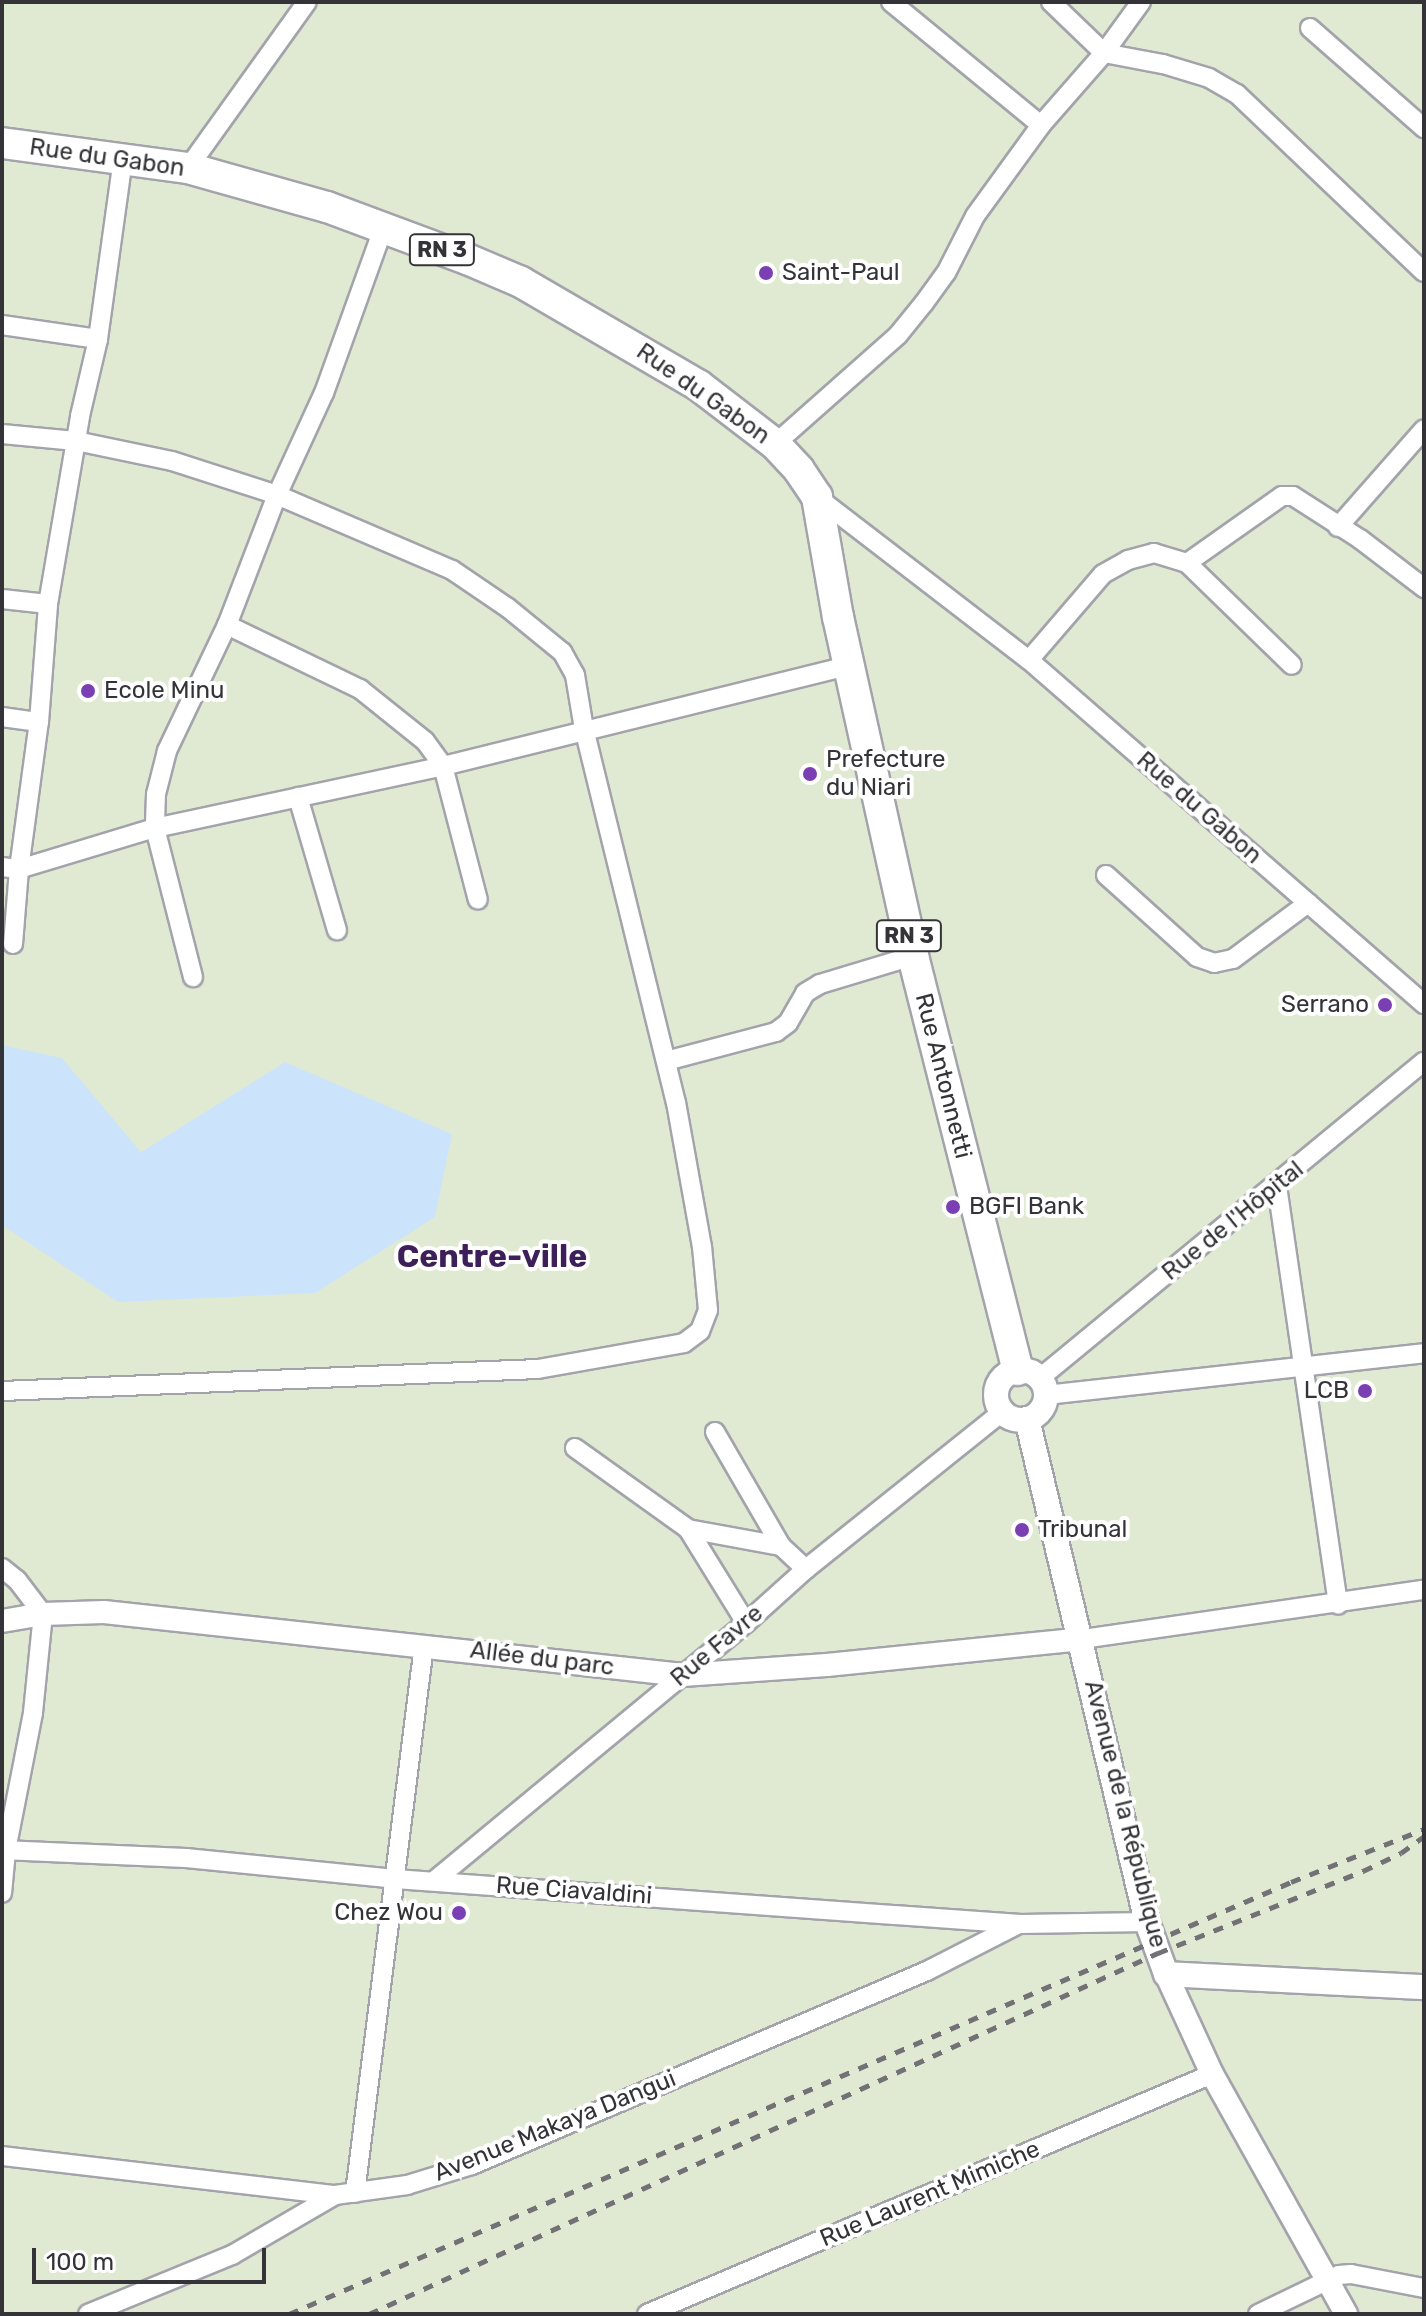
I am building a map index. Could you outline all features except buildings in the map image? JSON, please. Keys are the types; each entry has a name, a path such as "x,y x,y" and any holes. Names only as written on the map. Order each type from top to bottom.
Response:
{"highway":[{"name":"Rue du Gabon","path":"2,143 188,168 327,207 467,259 534,289 698,385 775,444 799,470 817,497"},
{"name":"Rue Antonnetti","path":"817,497 913,956 1035,1381"}],"main road":[{"path":"1008,1373 1035,1381 1041,1410 1027,1419 1011,1418 1002,1412 996,1392 1008,1373"},
{"name":"Avenue de la République","path":"1027,1419 1082,1639 1147,1922 1166,1974"},
{"path":"1166,1974 1424,1987"}],"street":[{"path":"188,168 307,2"},
{"path":"891,2 1041,125"},
{"path":"1051,2 1104,53 1163,64 1209,78 1237,94 1424,272"},
{"path":"775,444 898,335 946,273 975,216 1041,125 1104,53 1141,2"},
{"path":"1310,28 1424,128"},
{"path":"13,944 10,868 39,722 48,604 76,441 98,339 123,159"},
{"path":"193,977 155,828 156,794 167,751 227,625 277,495 324,393 383,229"},
{"path":"2,325 98,339"},
{"path":"1338,527 1424,429"},
{"path":"2,434 76,441 172,461 277,495 452,570 508,608 562,652 575,675 584,729 666,1061 702,1247 708,1310 700,1331 684,1343 538,1369 2,1391"},
{"path":"1187,563 1282,496 1293,496 1383,555 1424,588"},
{"name":"Rue du Gabon","path":"817,497 1029,660 1424,1004"},
{"path":"1029,660 1103,574 1128,560 1154,553 1187,563 1292,665"},
{"path":"2,599 48,604"},
{"path":"227,625 360,689 425,741 443,766 478,900"},
{"path":"10,868 155,828 443,766 850,665"},
{"path":"2,717 39,722"},
{"path":"298,797 337,930"},
{"path":"1106,875 1197,957 1214,963 1233,959 1308,903"},
{"path":"666,1061 776,1032 788,1023 805,993 820,984 913,956"},
{"name":"Rue de l'Hôpital","path":"1035,1381 1277,1186 1424,1062"},
{"path":"1277,1186 1338,1605"},
{"path":"1035,1381 1302,1368 1424,1353"},
{"name":"Rue Favre","path":"434,1881 746,1623 806,1569 1002,1412"},
{"path":"715,1432 781,1546 806,1569"},
{"path":"575,1448 688,1529 746,1623"},
{"path":"688,1529 781,1546"},
{"path":"2,1568 17,1580 43,1614 33,1713 4,1850 2,1893"},
{"path":"1082,1639 1338,1605 1424,1590"},
{"name":"Allée du parc","path":"2,1621 43,1614 104,1612 683,1675 827,1665 1082,1639"},
{"path":"355,2193 424,1645"},
{"name":"Rue Ciavaldini","path":"4,1850 186,1858 395,1879 1020,1924 1147,1922"},
{"name":"Avenue Makaya Dangui","path":"88,2314 232,2255 335,2195 407,2185 472,2165 927,1971 1020,1924"},
{"name":"Avenue de la République","path":"1166,1974 1212,2074 1346,2314"},
{"name":"Rue Laurent Mimiche","path":"647,2314 1212,2074"},
{"path":"2,2156 335,2195"},
{"path":"1258,2314 1327,2279 1351,2274 1424,2288"}],"green space":[{"path":"2,2 1424,2 1424,2314 2,2314"}],"water":[{"path":"2,1045 62,1058 141,1152 285,1062 452,1134 435,1217 315,1293 118,1302 2,1225"}],"railway":[{"path":"289,2314 1291,1882 1424,1829"},
{"path":"369,2314 1158,1953 1363,1871 1401,1853 1424,1836"}],"place":[{"name":"Saint-Paul","path":"766,273"},
{"name":"Ecole Minu","path":"88,691"},
{"name":"Prefecture du Niari","path":"810,774"},
{"name":"Serrano","path":"1385,1005"},
{"name":"BGFI Bank","path":"953,1207"},
{"name":"LCB","path":"1365,1391"},
{"name":"Tribunal","path":"1022,1530"},
{"name":"Chez Wou","path":"459,1913"}],"district":[{"name":"Centre-ville","path":"492,1256"}]}
